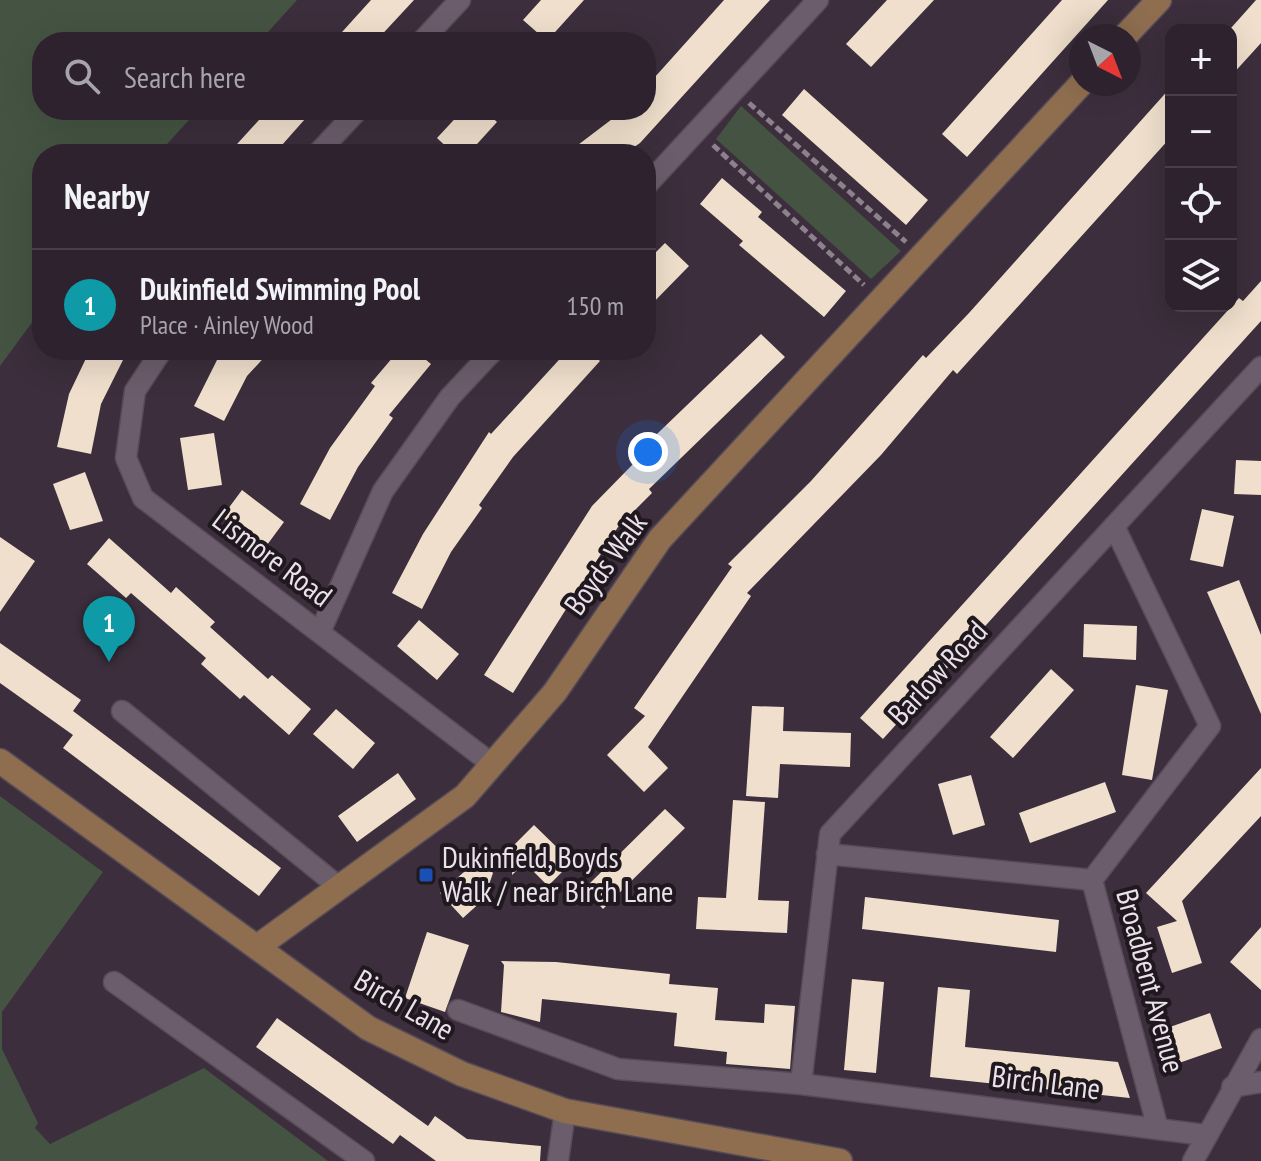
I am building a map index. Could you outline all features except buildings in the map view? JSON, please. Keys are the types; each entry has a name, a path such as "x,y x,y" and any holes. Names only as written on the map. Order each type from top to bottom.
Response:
{"street":[{"path":"430,32 460,0"},
{"path":"656,175 818,0"},
{"path":"1136,24 1159,0"},
{"name":"Boyds Walk","path":"257,947 465,796 555,692 660,539 1070,96"},
{"path":"326,144 349,120"},
{"name":"Lismore Road","path":"155,360 135,391 126,458 143,498 492,764"},
{"path":"320,632 383,491 450,397 485,360"},
{"name":"Barlow Road","path":"801,1084 830,834 1114,526 1258,378"},
{"name":"Broadbent Avenue","path":"1114,526 1210,726 1092,880 1158,1129"},
{"path":"122,711 339,887"},
{"name":"Birch Lane","path":"0,761 368,1028 462,1074 565,1111 840,1161"},
{"path":"827,854 1092,880"},
{"path":"114,982 364,1161"},
{"name":"Birch Lane","path":"458,1010 618,1069 801,1084 1205,1135"},
{"path":"1193,1161 1261,1039"},
{"path":"1232,1087 1261,1082"},
{"path":"558,1161 565,1111"}],"path":[{"path":"734,91 922,256"},
{"path":"697,131 880,301"}],"green space":[{"path":"0,0 297,0 268,32 32,32 32,120 189,120 167,144 32,144 32,323 0,366"},
{"path":"741,106 901,251 871,279 716,139"},
{"path":"0,796 103,872 2,1012 2,1049 38,1123 35,1128 50,1144 204,1068 328,1161 0,1161"}],"place":[{"name":"Dukinfield Swimming Pool","path":"109,662"},
{"name":"Dukinfield, Boyds Walk / near Birch Lane","path":"426,875"}]}
